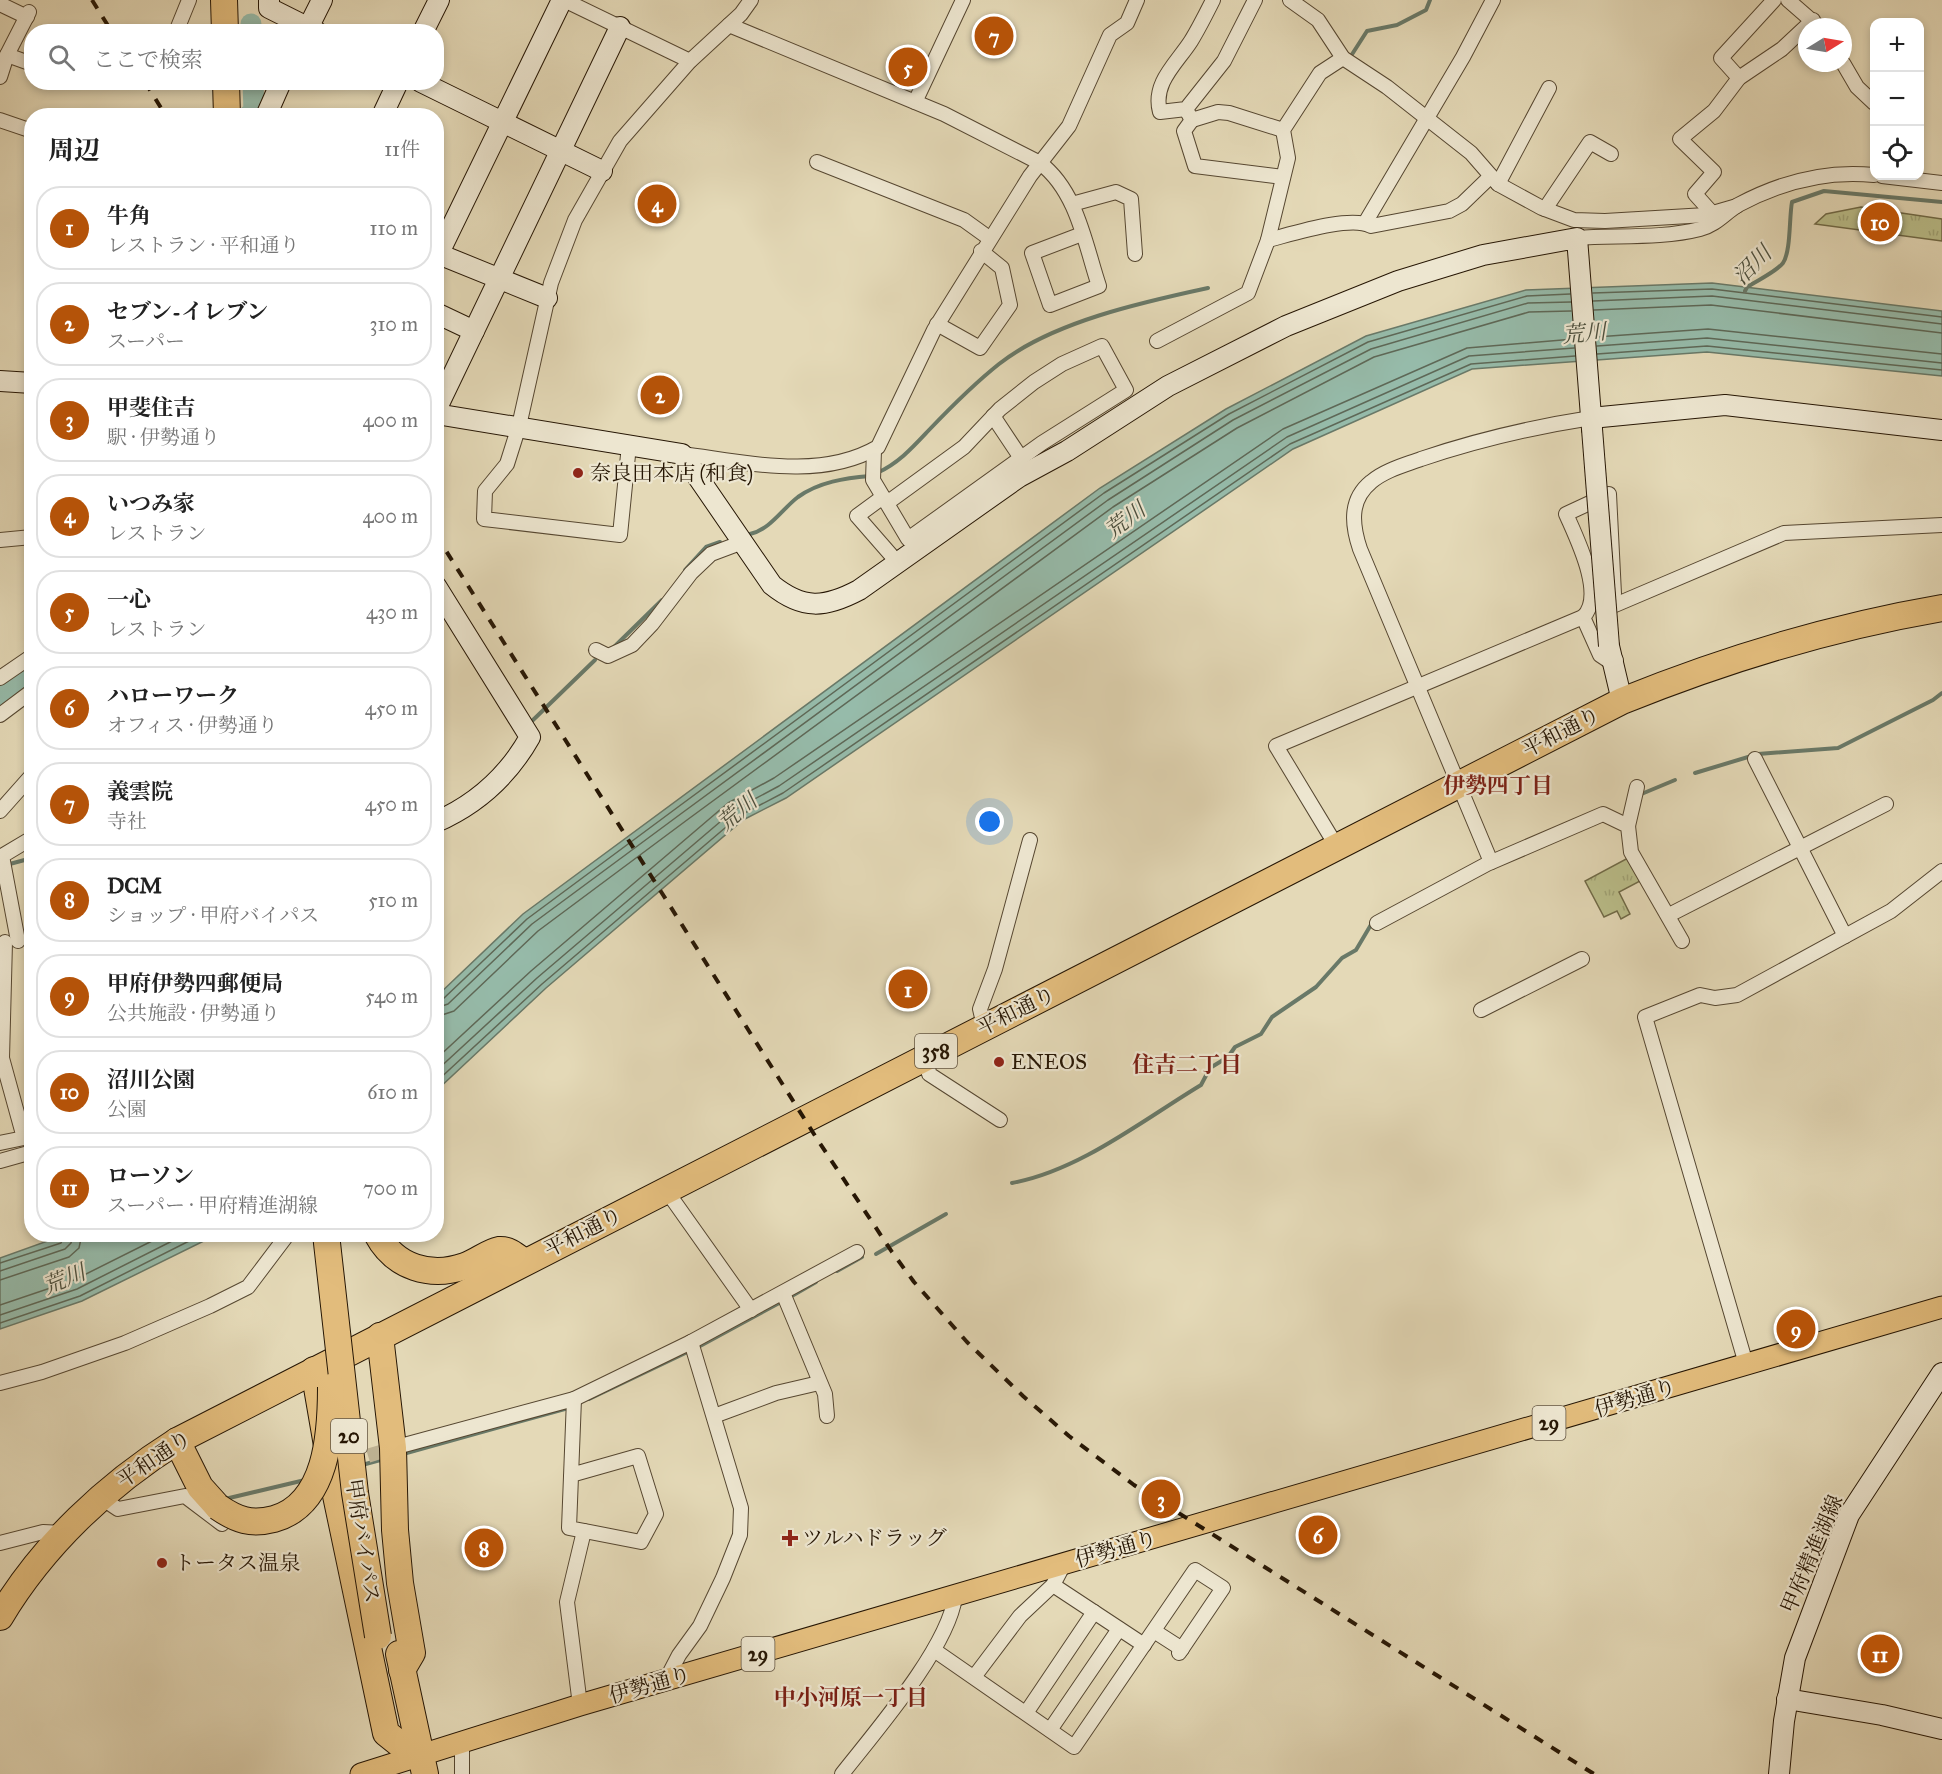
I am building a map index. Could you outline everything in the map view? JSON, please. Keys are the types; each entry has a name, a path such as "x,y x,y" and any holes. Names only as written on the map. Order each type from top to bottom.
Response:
{"highway":[{"path":"209,0 209,24"},
{"path":"224,0 225,24"},
{"path":"212,90 217,108"},
{"path":"220,108 224,90"},
{"name":"平和通り","path":"0,1617 23,1582 64,1533 100,1497 138,1465 177,1441 1622,701 1757,651 1821,632 1942,608"},
{"path":"177,1441 200,1487 218,1507 235,1518 255,1523 276,1518 302,1504 318,1478 326,1448 331,1403 328,1322 320,1242"},
{"name":"甲府バイパス","path":"327,1242 355,1493 412,1761"},
{"name":"甲府バイパス","path":"344,1242 387,1635 402,1670 412,1761"},
{"path":"383,1242 396,1259 412,1267 447,1271 467,1265 499,1250 506,1250 524,1262"},
{"path":"380,1336 393,1448 396,1541 412,1653 402,1670"},
{"path":"314,1370 334,1486 386,1733 412,1761"}],"main road":[{"name":"伊勢通り","path":"361,1774 412,1761 462,1741 580,1705 1942,1307"}],"street":[{"path":"179,24 189,0"},
{"path":"269,0 269,8 299,24"},
{"path":"312,24 322,0"},
{"path":"427,24 439,0"},
{"path":"444,241 563,0 690,61"},
{"path":"629,445 620,535 484,519 485,491 507,464 519,426 548,298 576,220 620,141 690,61 729,25 751,0"},
{"path":"915,102 963,0"},
{"path":"444,413 682,454 800,469 867,454 874,450 878,447 892,420 937,324 989,238 1040,163 1069,126 1110,35 1127,22 1137,0"},
{"path":"1213,0 1190,43 1172,64 1160,89 1160,112 1229,113 1284,130"},
{"path":"1255,0 1224,61 1189,114 1184,131 1195,165 1283,177"},
{"path":"1290,0 1318,20 1347,60 1426,117 1471,153 1494,180 1545,209 1574,220 1605,221 1713,214 1811,177 1853,173 1870,175"},
{"path":"1365,223 1463,57 1493,0"},
{"path":"1739,78 1721,58 1774,0"},
{"path":"1788,0 1810,18"},
{"path":"0,4 28,15 7,55 0,77"},
{"path":"729,25 915,102 1040,163 1051,172 1072,204 1082,234 1099,286 1050,305 1032,253 1082,234"},
{"path":"444,395 620,27"},
{"path":"1713,214 1695,194 1714,172 1680,139 1714,111 1739,78 1798,37"},
{"path":"7,55 24,61"},
{"path":"1157,341 1248,293 1272,239 1288,158 1284,130 1320,73 1347,60"},
{"path":"1848,72 1857,87 1870,99"},
{"path":"1272,239 1342,224 1365,223 1371,226 1449,211 1462,204 1494,180 1549,88"},
{"path":"270,108 277,90"},
{"path":"386,108 394,90"},
{"path":"437,90 602,171"},
{"path":"0,120 24,128"},
{"path":"1545,209 1590,142 1611,154"},
{"path":"817,162 964,220 989,238"},
{"path":"1922,180 1942,182"},
{"path":"1072,204 1116,192 1131,200 1135,254"},
{"path":"682,454 772,585 785,596 814,605 837,602 859,591 1019,477 1067,451 1168,386 1286,326 1398,281 1483,255 1701,229 1721,220 1737,206"},
{"path":"1577,243 1610,654 1622,701"},
{"path":"937,324 980,348 1010,304 1002,268 981,252"},
{"path":"444,258 548,298"},
{"path":"444,317 474,331"},
{"path":"874,450 873,473 885,500 908,539 1022,458 1126,390 1102,346 1062,364 1034,382 993,416 964,447 885,500 857,516 898,563"},
{"path":"0,381 24,382"},
{"path":"1491,862 1355,534 1352,519 1364,490 1384,474 1443,452 1514,432 1591,419 1725,405 1942,430"},
{"path":"993,416 1022,458"},
{"path":"1337,847 1276,746 1583,617 1588,613 1591,603 1588,567 1566,514 1609,494 1619,657 1610,654 1600,655 1583,617"},
{"path":"1615,605 1784,533 1796,530 1942,525"},
{"path":"0,540 24,538"},
{"path":"596,650 608,656 632,645 652,624 691,573 711,554 743,542"},
{"path":"444,599 530,737 519,757 495,783 464,808 444,818"},
{"path":"0,678 24,662"},
{"path":"0,715 24,698"},
{"path":"1755,759 1845,936"},
{"path":"1,807 24,783"},
{"path":"1637,787 1628,826 1631,852 1670,915 1682,941"},
{"path":"1670,915 1886,804"},
{"path":"1377,923 1491,862 1603,814 1628,826"},
{"path":"984,1026 980,1009 994,969 1030,840"},
{"path":"0,1143 24,1138 2,1058 14,941 2,854 24,842"},
{"path":"1746,1364 1645,1017 1700,995 1714,998 1737,995 1891,911 1942,871"},
{"path":"1482,1010 1582,959"},
{"path":"927,1056 929,1074 1000,1120"},
{"path":"0,1161 24,1154"},
{"path":"666,1190 752,1310"},
{"path":"0,1383 42,1372 125,1343 248,1287 282,1242"},
{"path":"393,1448 574,1399 691,1342 857,1252"},
{"path":"783,1293 825,1394 827,1416"},
{"path":"666,1680 700,1626 740,1535 741,1508 691,1342"},
{"name":"甲府精進湖線","path":"1779,1774 1787,1699 1795,1658 1849,1515 1942,1373"},
{"path":"714,1416 776,1393 819,1383"},
{"path":"571,1475 638,1456 656,1514 641,1542 569,1528 571,1475 574,1399"},
{"path":"100,1497 118,1509 185,1496 221,1523 255,1532 288,1525 334,1486"},
{"path":"580,1705 567,1602 584,1531"},
{"path":"0,1543 43,1532 64,1533"},
{"path":"974,1677 1020,1616 1053,1585 1064,1564"},
{"path":"934,1650 1074,1747 1195,1570 1223,1588 1180,1651 1154,1631"},
{"path":"1053,1585 1144,1645"},
{"path":"842,1774 934,1650 953,1615 955,1597"},
{"path":"1026,1713 1094,1612"},
{"path":"1050,1730 1119,1629"},
{"path":"1787,1699 1882,1715 1942,1729"},
{"path":"462,1741 462,1774"}],"green space":[{"path":"1861,207 1942,219 1942,241 1815,224 1826,214"},
{"path":"1628,858 1642,880 1619,892 1630,914 1621,919 1617,911 1604,917 1585,881"}],"water":[{"name":"荒川","path":"1712,283 1942,311 1942,376 1707,352 1472,369 1293,449 786,798 743,820 546,988 444,1083 444,989 523,914 1100,488 1226,409 1366,336 1526,290"},
{"name":"荒川","path":"45,1242 202,1242 82,1301 0,1329 0,1258"}],"waterway":[{"path":"1349,59 1367,31 1397,25 1426,10 1430,0"},
{"path":"253,90 254,108"},
{"name":"沼川","path":"1745,291 1747,287 1780,266 1786,258 1792,202 1824,191 1942,202"},
{"path":"877,473 905,454 972,387 1021,349 1071,325 1127,307 1208,288"},
{"path":"750,534 764,528 806,492 823,484 870,476"},
{"path":"685,570 706,547 720,542"},
{"path":"614,647 662,600"},
{"path":"532,721 595,660"},
{"path":"0,695 24,677"},
{"path":"1695,773 1758,754 1838,748 1933,700 1942,693"},
{"path":"1639,795 1675,780"},
{"path":"6,865 24,860"},
{"path":"1012,1183 1062,1168 1086,1156 1201,1085 1210,1068 1228,1057 1235,1047 1261,1034 1272,1017 1316,987 1342,958 1356,950 1372,923"},
{"path":"876,1254 946,1214"},
{"path":"837,1271 862,1257"},
{"path":"790,1297 816,1282"},
{"path":"589,1399 700,1346 781,1302"},
{"path":"403,1454 572,1407"},
{"path":"362,1465 384,1459"},
{"path":"225,1499 305,1480"}],"tunnel":[{"path":"348,1462 393,1448"}],"railway":[{"path":"92,0 107,24"},
{"path":"150,90 161,108"},
{"path":"444,548 819,1142 914,1282 967,1342 1069,1436 1134,1485 1594,1774"}],"place":[{"name":"義雲院","path":"994,36"},
{"name":"一心","path":"908,67"},
{"name":"いつみ家","path":"657,204"},
{"name":"沼川公園","path":"1880,222"},
{"name":"セブン-イレブン","path":"660,395"},
{"name":"奈良田本店 (和食)","path":"578,473"},
{"name":"牛角","path":"908,989"},
{"name":"ENEOS","path":"999,1062"},
{"name":"甲府伊勢四郵便局","path":"1796,1329"},
{"name":"甲斐住吉","path":"1161,1499"},
{"name":"ハローワーク","path":"1318,1535"},
{"name":"ツルハドラッグ","path":"790,1538"},
{"name":"DCM","path":"484,1548"},
{"name":"トータス温泉","path":"162,1563"},
{"name":"ローソン","path":"1880,1654"}],"district":[{"name":"伊勢四丁目","path":"1498,785"},
{"name":"住吉二丁目","path":"1187,1064"},
{"name":"中小河原一丁目","path":"851,1697"}]}
